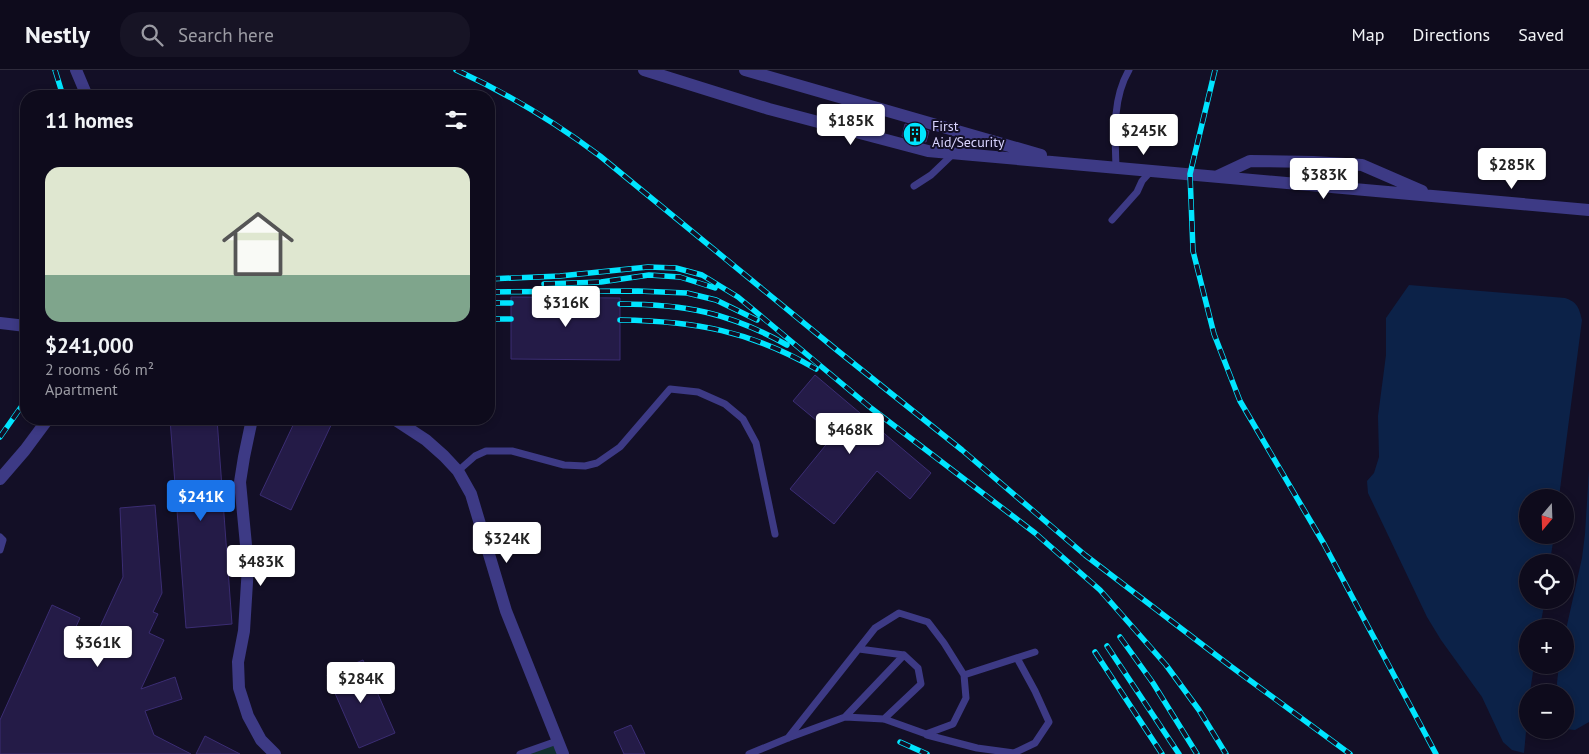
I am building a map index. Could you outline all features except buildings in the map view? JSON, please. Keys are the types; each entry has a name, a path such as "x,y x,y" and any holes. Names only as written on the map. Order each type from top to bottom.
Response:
{"street":[{"path":"76,70 84,90"},
{"path":"644,70 769,109 928,151 1589,210"},
{"path":"745,70 1070,163"},
{"path":"1216,176 1250,161 1362,165 1433,196"},
{"path":"0,323 20,325"},
{"path":"0,478 25,450 44,425"},
{"path":"251,425 240,482 248,566 244,631 238,662 239,688 248,716 261,740 276,754"},
{"path":"403,425 426,440 458,471 471,494 506,611 562,754"}],"lane":[{"path":"1116,167 1115,130 1119,93 1129,70"},
{"path":"914,186 931,174 953,154"},
{"path":"1112,220 1137,192 1142,181 1152,170"},
{"path":"458,471 475,456 486,450 512,451 564,466 584,466 597,463 620,446 670,389 698,392 725,404 743,419 756,443 775,534"},
{"path":"0,537 3,540 0,550"},
{"path":"788,738 875,628 899,613 928,622 964,675 966,698 953,724 926,734"},
{"path":"859,649 904,655 918,668 921,684 884,719"},
{"path":"964,675 1035,652"},
{"path":"846,717 904,655"},
{"path":"750,754 846,717 884,719 926,734 977,748 1014,754 1035,743 1049,722 1035,690 1017,658"},
{"path":"520,754 557,741"}],"green space":[{"path":"556,743 561,754 523,754"}],"water":[{"path":"1409,285 1565,298 1575,303 1581,315 1582,320 1560,489 1519,489 1519,544 1553,544 1551,554 1519,554 1519,609 1543,609 1541,619 1519,619 1519,674 1533,674 1531,684 1519,684 1519,739 1525,739 1524,753 1512,750 1503,742 1482,697 1427,617 1368,493 1367,481 1374,473 1379,457 1378,416 1386,355 1386,318"},
{"path":"1589,470 1589,722 1575,730 1574,684 1557,683 1558,674 1574,674 1574,619 1568,619 1571,609 1574,609 1574,594 1585,534"}],"railway":[{"path":"55,70 61,90"},
{"path":"456,70 530,109 600,156 962,450 1085,555 1350,754"},
{"path":"1215,70 1190,174 1193,251 1214,334 1240,401 1324,544 1436,754"},
{"path":"495,279 560,276 648,267 676,268 702,275 738,297 871,408 1035,533 1100,590 1166,665 1199,710 1226,754"},
{"path":"544,284 601,282 649,275 680,277 715,288"},
{"path":"495,292 638,291 687,293 716,300 757,320"},
{"path":"495,303 511,303"},
{"path":"620,304 666,306 707,312 746,325 787,345"},
{"path":"495,319 511,319"},
{"path":"620,320 673,323 722,331 768,345 816,369"},
{"path":"0,437 20,409"},
{"path":"1120,637 1153,683 1197,754"},
{"path":"1107,646 1179,754"},
{"path":"1095,652 1162,754"},
{"path":"900,742 927,754"}],"place":[{"name":"First Aid/Security","path":"915,134"}]}
